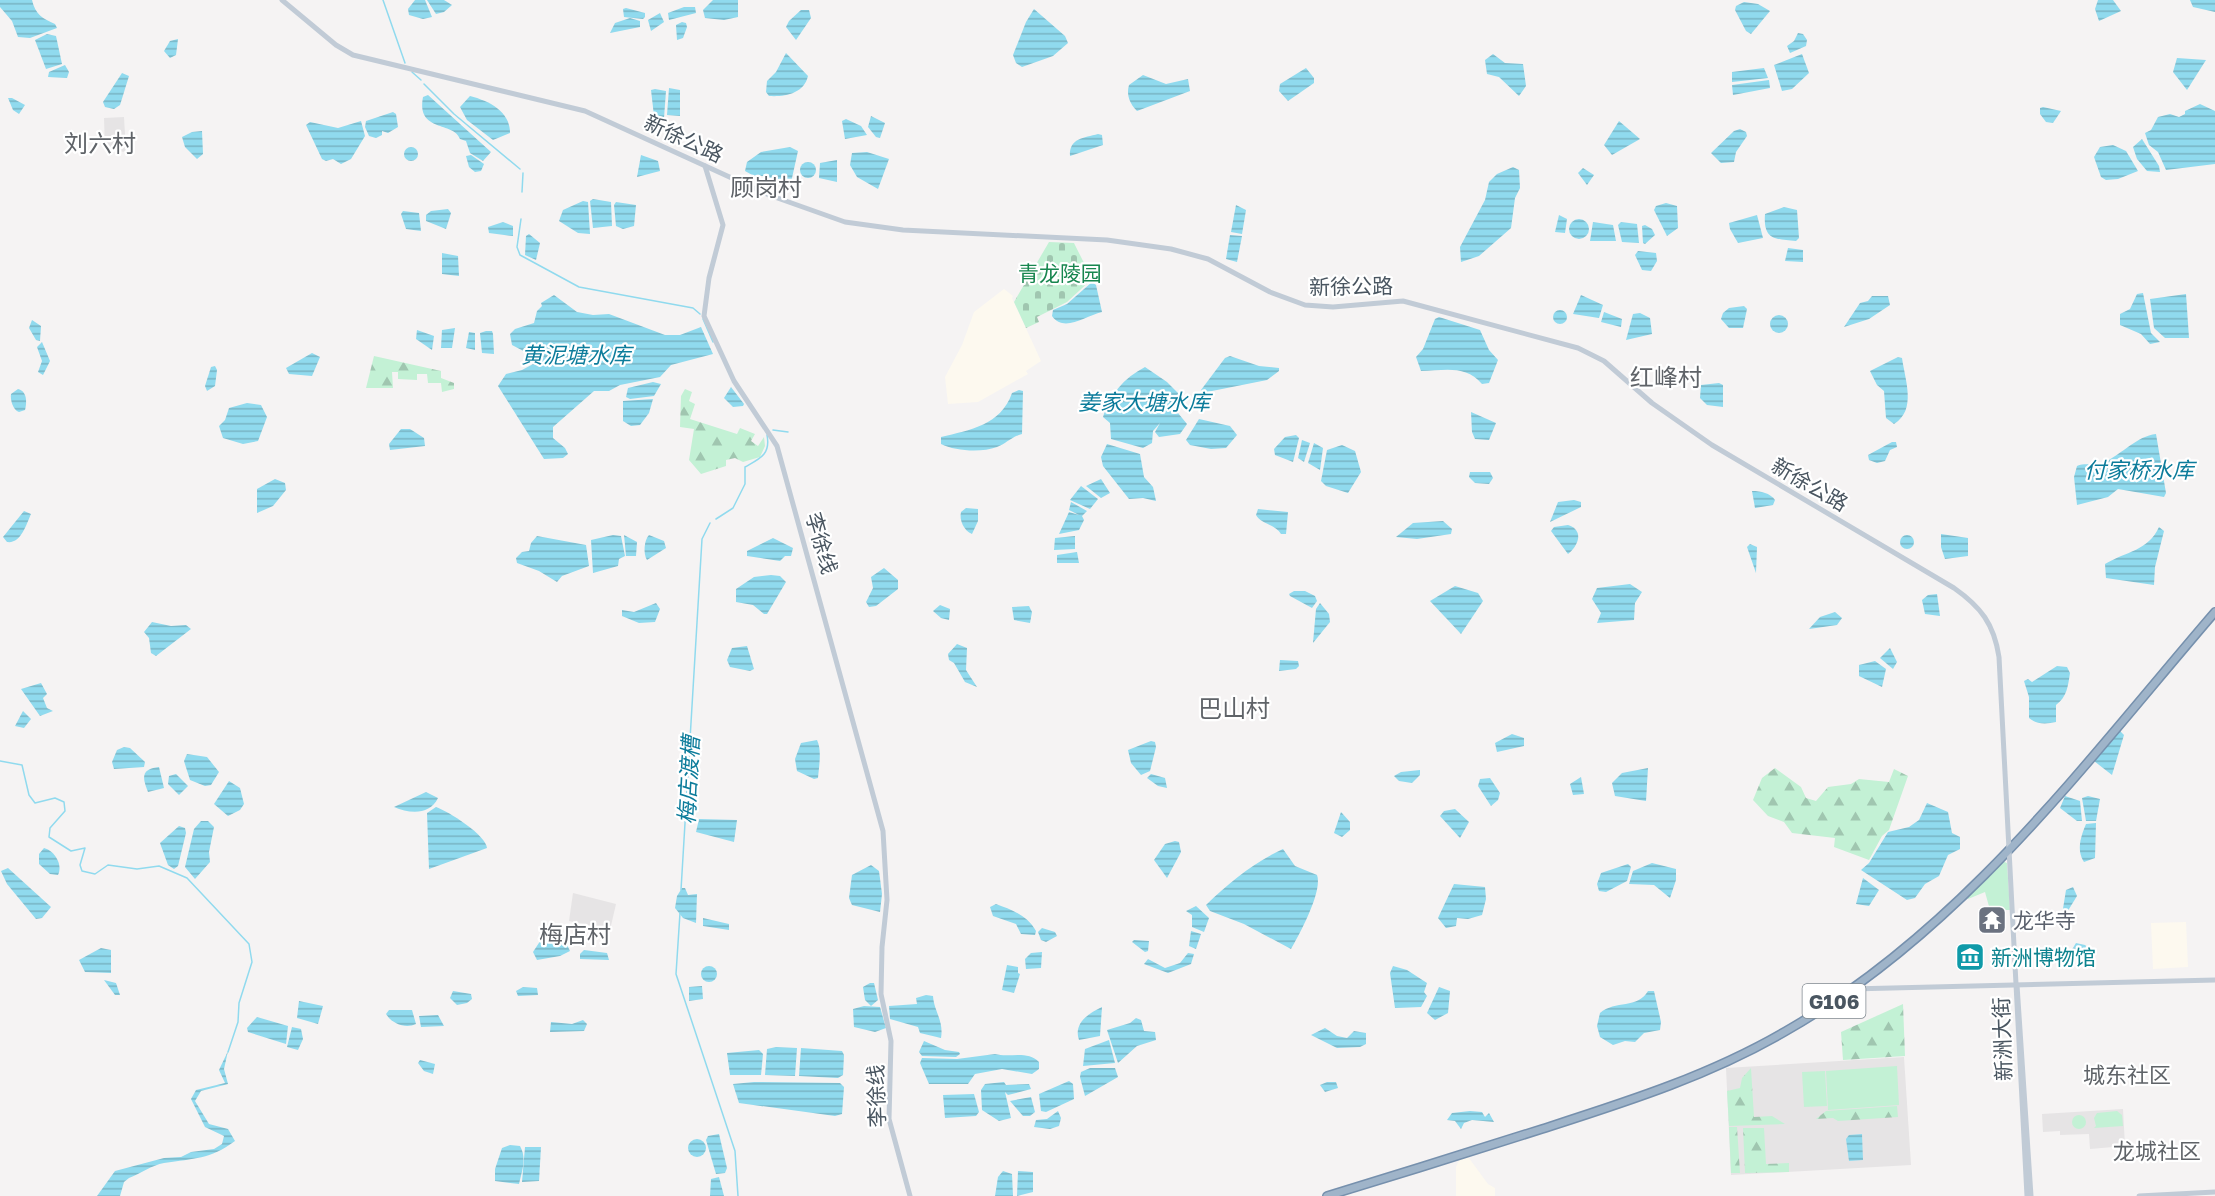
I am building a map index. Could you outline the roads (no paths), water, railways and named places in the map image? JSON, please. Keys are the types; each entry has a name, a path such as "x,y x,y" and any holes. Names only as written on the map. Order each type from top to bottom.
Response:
{"highway":[{"name":"G106","path":"1327,1196 1656,1092 1725,1063 1773,1039 1854,988 1943,917 2008,852 2215,612"}],"main road":[{"name":"新徐公路","path":"282,0 336,45 353,55 574,108 821,216 852,224 915,231 1107,240 1171,249 1208,260 1270,292 1305,305 1333,307 1403,301 1590,353 1610,365 1659,409 1712,445 1948,584 1982,610 1993,628 1999,657 2017,983"},
{"name":"李徐线","path":"705,166 723,225 709,278 704,315 734,381 774,439 883,831 887,900 882,946 881,994 891,1041 890,1119 910,1196"},
{"path":"1854,988 2215,978"},
{"name":"新洲大街","path":"2017,983 2020,991 2029,1196"},
{"path":"2139,1196 2215,1194"},
{"path":"2200,1196 2215,1194"}],"water":[{"path":"0,0 32,0 37,12 55,24 57,28 30,38 18,37 12,21 0,7"},
{"path":"415,0 425,0 432,17 423,19 409,15 408,9"},
{"path":"427,0 444,0 452,5 444,12 436,14"},
{"path":"713,0 738,0 738,17 724,20 705,18 703,10"},
{"path":"2098,0 2113,0 2121,11 2099,21 2095,9"},
{"path":"2190,0 2215,0 2215,12 2193,7"},
{"path":"1744,2 1758,4 1770,11 1751,34 1746,31 1735,10 1736,6"},
{"path":"684,7 695,7 696,13 669,20 668,13"},
{"path":"623,9 645,13 645,17 643,19 624,17"},
{"path":"1034,9 1065,36 1068,43 1053,56 1022,67 1016,63 1013,55 1026,22"},
{"path":"801,10 809,10 811,18 796,40 786,27"},
{"path":"660,13 664,22 651,31 648,20"},
{"path":"630,18 640,21 640,27 610,33 615,23"},
{"path":"686,23 687,27 683,38 677,40 676,25"},
{"path":"1798,33 1803,34 1807,40 1806,46 1790,53 1787,46 1794,41"},
{"path":"47,34 56,36 62,64 46,69 35,40"},
{"path":"178,39 176,55 170,58 164,51 170,41"},
{"path":"786,53 808,76 806,82 793,93 769,96 766,92 767,81 776,72"},
{"path":"1493,54 1505,63 1523,64 1526,86 1519,96 1499,77 1487,74 1485,60"},
{"path":"1802,54 1809,73 1792,89 1782,91 1774,65"},
{"path":"2177,58 2206,60 2187,90 2173,72"},
{"path":"65,65 69,72 67,78 48,77 49,72"},
{"path":"1306,68 1314,78 1314,83 1288,101 1279,91 1280,84"},
{"path":"1764,68 1768,78 1732,82 1732,72"},
{"path":"122,73 129,76 120,105 114,109 105,107 103,102"},
{"path":"1143,75 1166,84 1188,79 1190,91 1137,111 1129,99 1128,89 1129,85"},
{"path":"1769,80 1770,88 1733,95 1732,85"},
{"path":"669,88 680,90 680,116 667,115"},
{"path":"651,90 666,91 664,118 654,116"},
{"path":"428,95 491,152 483,161 470,153 466,141 425,116 422,108 423,97"},
{"path":"470,96 497,108 506,119 510,133 493,140 467,120 460,107"},
{"path":"8,98 25,105 19,114 13,110"},
{"path":"2200,104 2215,111 2215,164 2166,170 2158,152 2149,145 2145,133 2151,130 2158,117 2170,114 2179,117 2185,114 2185,111"},
{"path":"2040,108 2061,111 2053,123 2046,122 2040,114"},
{"path":"393,112 396,114 398,127 388,133 382,131 382,135 376,138 369,136 365,127 366,121"},
{"path":"871,116 885,123 880,138 876,137 868,127"},
{"path":"846,119 861,126 867,135 845,139 842,121"},
{"path":"361,121 365,136 351,159 341,164 333,159 326,161 322,159 306,125 310,122 338,128"},
{"path":"1619,121 1640,139 1612,155 1604,145"},
{"path":"1740,129 1746,132 1747,136 1736,152 1734,162 1721,163 1711,153 1734,131"},
{"path":"202,131 203,154 197,159 185,147 182,137 192,132"},
{"path":"1098,134 1102,135 1103,145 1070,156 1070,150 1075,142"},
{"path":"2142,139 2159,166 2160,172 2147,171 2137,159 2133,147"},
{"path":"2113,145 2126,151 2138,171 2118,179 2106,180 2101,177 2094,157 2100,147"},
{"path":"408,147 414,147 418,154 414,161 408,161 404,157 404,151"},
{"path":"790,147 798,151 790,187 773,183 768,176 754,176 745,171 747,162 761,152"},
{"path":"867,152 889,159 878,189 857,177 850,165 852,153"},
{"path":"471,155 484,164 481,171 475,172 469,167 466,156"},
{"path":"641,155 658,161 660,171 637,177"},
{"path":"837,160 837,182 819,178 820,163"},
{"path":"805,162 811,162 816,170 814,176 805,178 800,173 800,167"},
{"path":"1513,167 1519,170 1520,188 1515,198 1511,228 1479,256 1461,262 1460,247 1485,200 1489,182 1497,174"},
{"path":"1583,168 1594,175 1587,185 1578,173"},
{"path":"593,199 611,202 612,226 593,228 590,201"},
{"path":"583,201 588,202 590,234 578,233 559,221 563,210"},
{"path":"616,202 636,205 634,226 623,229 616,226 614,205"},
{"path":"1666,203 1677,206 1678,228 1667,236 1654,210 1656,206"},
{"path":"1236,205 1246,210 1242,234 1231,232"},
{"path":"1784,207 1797,210 1799,238 1796,241 1776,238 1766,229 1765,214"},
{"path":"448,209 451,213 446,229 426,221 426,215 431,211"},
{"path":"403,211 419,213 421,231 406,229 401,214"},
{"path":"1559,215 1567,219 1565,233 1555,232"},
{"path":"1757,215 1763,238 1738,243 1729,223"},
{"path":"1579,219 1586,222 1589,229 1586,236 1579,239 1572,236 1569,229 1572,222"},
{"path":"503,222 513,226 513,236 489,233 488,227"},
{"path":"1593,222 1613,225 1616,241 1590,241"},
{"path":"1621,222 1637,224 1639,243 1622,242 1618,225"},
{"path":"1645,225 1652,229 1655,235 1645,244 1643,243 1642,226"},
{"path":"529,234 540,243 536,260 525,255 526,236"},
{"path":"1230,235 1242,236 1237,262 1226,259"},
{"path":"1788,248 1803,250 1803,262 1785,261"},
{"path":"1638,251 1656,253 1657,261 1651,271 1642,270 1635,255"},
{"path":"442,253 458,256 459,276 442,274"},
{"path":"1092,282 1096,285 1102,312 1069,323 1057,321 1052,316 1053,310 1067,304"},
{"path":"2143,293 2151,333 2160,342 2150,344 2141,334 2120,325 2120,314 2130,309 2137,294"},
{"path":"2186,294 2189,338 2165,338 2154,328 2150,299"},
{"name":"黄泥塘水库","path":"554,295 577,312 593,315 609,314 665,335 680,335 701,327 713,354 671,365 660,377 620,385 609,391 594,391 553,427 553,438 565,448 568,454 563,458 544,459 498,386 506,374 522,370 535,363 531,355 512,345 510,334 515,329 534,323 537,311 542,306 541,303"},
{"path":"1581,295 1603,305 1599,318 1573,314"},
{"path":"1872,296 1888,296 1890,305 1869,319 1844,327 1860,303 1868,301"},
{"path":"1744,306 1747,309 1743,328 1729,328 1721,319 1723,313 1729,308"},
{"path":"1557,310 1563,310 1567,317 1563,324 1557,324 1553,320 1553,314"},
{"path":"1604,312 1622,319 1621,327 1601,322"},
{"path":"1640,313 1650,318 1652,334 1626,340 1633,314"},
{"path":"1779,315 1785,318 1788,324 1785,330 1779,333 1773,330 1770,324 1773,318"},
{"path":"1439,317 1480,330 1489,350 1498,360 1489,383 1482,384 1461,371 1421,371 1416,357 1423,349 1435,319"},
{"path":"32,320 41,326 40,341 36,340 29,328"},
{"path":"455,328 452,348 441,348 442,330"},
{"path":"417,330 434,336 432,350 416,339"},
{"path":"492,331 494,354 482,353 480,333"},
{"path":"469,332 475,333 475,350 466,348"},
{"path":"42,342 50,361 43,375 38,372 42,361 37,347"},
{"path":"312,353 320,357 312,376 289,374 286,368"},
{"path":"1230,356 1259,366 1279,368 1279,371 1267,380 1202,393 1201,390 1225,358"},
{"path":"1898,357 1902,358 1908,394 1905,411 1894,424 1886,418 1884,391 1877,385 1870,371"},
{"path":"215,366 217,370 215,386 207,391 205,386 211,367"},
{"name":"姜家大塘水库","path":"1145,367 1167,382 1179,394 1178,413 1187,424 1180,434 1159,437 1155,432 1160,423 1153,431 1152,443 1143,448 1111,439 1110,423 1103,417 1109,401 1118,388 1130,376"},
{"path":"653,382 661,384 654,396 630,399 626,397 628,388"},
{"path":"1719,383 1723,385 1723,407 1707,405 1700,398 1701,385"},
{"path":"731,387 744,404 743,406 733,407 724,398"},
{"path":"18,389 25,394 26,400 25,410 19,412 14,407 11,396"},
{"path":"1023,391 1022,434 1000,446 976,451 961,450 941,444 941,437 973,428 992,419 1007,404 1012,393"},
{"path":"653,399 649,413 640,425 631,426 623,421 623,401"},
{"path":"247,403 261,405 267,417 258,441 243,444 223,438 219,426 225,420 229,408"},
{"path":"1471,412 1496,423 1489,440 1475,439 1472,432"},
{"path":"1199,419 1230,426 1237,435 1226,448 1211,449 1190,445 1186,440"},
{"path":"401,429 410,429 424,438 425,446 390,450 389,444"},
{"name":"付家桥水库","path":"2156,434 2166,493 2164,497 2118,489 2108,497 2077,505 2074,477 2077,466 2102,463 2142,438"},
{"path":"1296,435 1299,438 1293,462 1275,455 1274,449 1285,437"},
{"path":"1302,440 1310,443 1304,462 1298,458"},
{"path":"1896,442 1897,447 1890,450 1885,461 1877,463 1869,460 1868,455"},
{"path":"1314,443 1323,448 1320,470 1308,463"},
{"name":"姜家大塘水库","path":"1107,444 1140,454 1144,477 1153,487 1156,501 1143,498 1129,499 1103,466 1101,457"},
{"path":"1342,445 1355,451 1361,472 1348,493 1326,486 1321,481 1327,450"},
{"path":"1470,472 1490,472 1493,478 1489,484 1475,483 1469,477"},
{"path":"275,479 285,483 286,490 273,506 257,513 257,489"},
{"path":"1101,479 1110,493 1101,498 1086,486"},
{"path":"1081,486 1098,499 1090,509 1070,500"},
{"path":"1752,491 1771,496 1775,500 1773,505 1755,508"},
{"path":"1574,500 1581,502 1581,507 1550,522 1558,502"},
{"path":"1071,502 1087,511 1082,516 1084,520 1079,530 1059,534 1069,512 1079,515 1069,510"},
{"path":"966,508 978,509 978,521 972,534 964,528 961,522 961,512"},
{"path":"1258,509 1288,512 1286,534 1281,534 1258,518 1256,515"},
{"path":"24,511 31,514 22,533 16,540 7,542 3,537"},
{"path":"1443,521 1452,529 1451,534 1417,539 1396,537 1413,523"},
{"path":"1568,525 1576,530 1578,538 1568,554 1551,531 1554,527"},
{"path":"2159,527 2164,531 2155,567 2154,585 2106,578 2105,564 2143,546"},
{"path":"1941,534 1968,538 1968,556 1945,559 1941,547"},
{"path":"613,535 621,536 625,556 619,559 618,566 593,573 591,540"},
{"path":"624,535 637,542 636,556 626,556"},
{"path":"649,535 664,541 666,548 647,560 645,547"},
{"path":"1904,535 1910,535 1914,542 1910,549 1904,549 1900,545 1900,539"},
{"path":"537,536 586,545 589,566 562,576 557,582 539,571 517,563 516,558 522,552 529,551 531,543"},
{"path":"1075,536 1075,549 1054,550 1055,538"},
{"path":"773,538 793,548 791,556 785,556 780,561 747,556 747,551"},
{"path":"1750,544 1757,547 1756,573 1747,547"},
{"path":"1077,552 1079,563 1057,563 1057,555"},
{"path":"884,568 898,580 898,589 876,606 869,607 866,602 873,588 871,577"},
{"path":"780,576 786,582 767,614 753,605 736,602 736,589 754,577"},
{"path":"1630,584 1642,592 1635,603 1634,620 1597,623 1601,613 1592,599 1597,588"},
{"path":"1455,586 1478,593 1483,601 1461,634 1430,601"},
{"path":"1294,591 1305,591 1315,596 1317,601 1312,608 1290,596 1289,594"},
{"path":"1937,594 1940,616 1925,614 1922,600 1928,595"},
{"path":"656,603 660,609 655,622 639,623 622,616 622,610 634,612"},
{"path":"1320,603 1329,614 1330,622 1313,643 1316,609"},
{"path":"940,605 950,609 949,620 941,618 933,611"},
{"path":"1029,606 1032,612 1030,623 1014,620 1012,607"},
{"path":"1835,612 1842,618 1837,625 1809,629 1820,617"},
{"path":"152,622 171,626 186,625 191,629 156,656 151,653 149,638 144,632"},
{"path":"957,644 967,648 966,670 977,687 965,682 954,663 949,660 948,654"},
{"path":"747,646 754,669 750,671 730,667 727,660 732,648"},
{"path":"1890,648 1897,662 1893,669 1880,658"},
{"path":"1280,660 1298,661 1299,666 1296,669 1279,671"},
{"path":"1875,661 1886,669 1882,687 1859,676 1859,665"},
{"path":"2057,666 2067,667 2070,673 2065,695 2056,705 2056,722 2035,722 2029,718 2029,697 2024,681 2028,679 2032,682"},
{"path":"41,683 47,694 43,698 47,708 53,711 40,716 21,689"},
{"path":"23,711 31,719 24,728 15,726"},
{"path":"2120,731 2124,735 2112,775 2094,761"},
{"path":"1512,734 1524,738 1524,746 1497,752 1495,743"},
{"path":"817,740 818,778 814,779 797,771 795,759 801,743"},
{"path":"1151,741 1155,742 1156,747 1150,771 1141,775 1131,763 1128,750"},
{"path":"124,747 130,748 145,762 144,767 114,769 112,762 117,750"},
{"path":"187,754 207,757 219,772 211,785 205,786 190,780 184,761"},
{"path":"159,767 164,788 148,792 144,775 149,770"},
{"path":"1648,768 1646,801 1615,796 1612,783 1622,773"},
{"path":"1420,770 1420,775 1412,783 1399,781 1394,776 1401,772"},
{"path":"176,774 188,786 179,795 168,784 169,776"},
{"path":"1151,774 1165,778 1167,788 1158,786 1147,778"},
{"path":"1581,777 1584,794 1573,795 1570,784"},
{"path":"1490,778 1500,793 1498,800 1491,806 1478,786 1480,779"},
{"path":"229,781 240,788 244,804 240,810 228,816 214,804"},
{"path":"426,792 438,798 430,808 413,812 394,807"},
{"path":"2065,796 2080,801 2082,821 2077,821 2060,808"},
{"path":"2088,796 2100,799 2096,821 2086,821 2082,798"},
{"path":"1927,803 1948,812 1952,833 1960,837 1960,849 1948,855 1939,876 1925,884 1915,898 1907,900 1861,870 1869,863 1888,832 1909,827 1919,820"},
{"path":"436,807 474,830 487,848 429,869 427,813"},
{"path":"1455,809 1469,822 1460,838 1440,816 1444,811"},
{"path":"1341,812 1350,822 1350,830 1342,837 1334,833"},
{"path":"699,819 737,820 734,842 696,832"},
{"path":"201,821 208,821 214,827 209,852 210,862 195,879 185,867 194,829"},
{"path":"2096,823 2095,858 2084,862 2080,853 2082,833 2086,824"},
{"path":"179,826 185,828 186,833 178,866 174,869 168,865 160,843"},
{"path":"1179,842 1181,852 1167,878 1154,860 1165,844"},
{"path":"44,848 52,852 57,859 58,875 50,874 39,864 39,854"},
{"path":"1283,849 1295,866 1317,875 1318,882 1314,902 1291,949 1244,924 1210,911 1206,905 1242,874"},
{"path":"1652,863 1676,869 1676,880 1670,898 1654,885 1629,884 1633,871"},
{"path":"1628,864 1631,867 1627,881 1606,892 1599,891 1597,884 1601,873"},
{"path":"871,865 879,871 882,894 880,912 852,905 849,898 852,875"},
{"path":"8,868 51,907 42,918 36,919 7,884 1,871"},
{"path":"1863,878 1879,890 1869,906 1856,904"},
{"path":"1454,884 1485,887 1486,899 1482,915 1468,919 1457,918 1456,926 1446,928 1438,918"},
{"path":"2073,887 2077,896 2062,915 2066,890"},
{"path":"682,888 685,888 688,895 697,894 696,923 683,918 675,908 677,896"},
{"path":"996,904 1024,917 1036,931 1035,935 1021,934 1016,924 993,916 990,907"},
{"path":"1196,906 1209,918 1204,932 1192,927 1192,915 1186,911"},
{"path":"703,918 729,924 729,930 703,926"},
{"path":"552,923 559,928 570,951 560,956 537,960 533,952"},
{"path":"1042,928 1055,932 1057,936 1046,942 1041,940 1038,932"},
{"path":"1191,931 1201,934 1196,949 1189,946"},
{"path":"1134,940 1149,941 1148,951 1145,952 1132,942"},
{"path":"2076,943 2085,945 2092,951 2090,961 2068,956"},
{"path":"101,948 111,950 111,973 85,972 79,960"},
{"path":"584,950 607,953 609,960 580,959 580,954"},
{"path":"1042,952 1041,968 1026,969 1025,959 1031,953"},
{"path":"1188,953 1194,954 1191,964 1168,973 1144,964 1148,959 1165,968 1180,963"},
{"path":"1007,965 1018,967 1020,974 1014,993 1002,990"},
{"path":"709,966 717,974 709,982 701,974"},
{"path":"1393,966 1407,970 1427,983 1424,992 1427,996 1421,1007 1395,1008 1390,973"},
{"path":"104,980 116,983 120,995 115,995"},
{"path":"874,983 878,1000 871,1006 865,1000 863,987"},
{"path":"702,986 703,999 689,1001 689,987"},
{"path":"523,987 537,988 538,995 518,996 516,991"},
{"path":"1439,987 1450,991 1448,1013 1435,1020 1427,1013"},
{"path":"453,991 471,994 472,999 467,1003 457,1005 450,998"},
{"path":"1648,991 1654,991 1661,1022 1660,1030 1644,1033 1635,1042 1625,1041 1613,1045 1600,1037 1597,1026 1600,1013 1606,1009 1638,1000"},
{"path":"926,995 933,996 941,1026 941,1038 920,1033 918,1027 890,1019 889,1006 917,1004 916,998"},
{"path":"299,1001 323,1006 318,1024 297,1018"},
{"path":"864,1006 880,1007 886,1028 875,1032 854,1027 853,1009"},
{"path":"1102,1007 1100,1036 1079,1040 1078,1029 1083,1019"},
{"path":"389,1010 412,1010 416,1024 404,1026 395,1023 386,1014"},
{"path":"438,1015 444,1026 421,1027 419,1016"},
{"path":"257,1017 288,1026 286,1044 248,1032 247,1028"},
{"path":"1136,1018 1141,1020 1144,1031 1155,1032 1156,1040 1137,1046 1118,1063 1107,1030 1130,1023"},
{"path":"583,1020 587,1024 584,1031 550,1032 551,1022 572,1024"},
{"path":"292,1027 301,1029 303,1039 298,1050 287,1047"},
{"path":"1325,1028 1337,1036 1347,1038 1354,1031 1366,1033 1366,1044 1360,1047 1337,1048 1311,1035"},
{"path":"1109,1040 1115,1063 1083,1066 1085,1049"},
{"path":"924,1041 960,1054 956,1057 922,1056 919,1052"},
{"path":"797,1048 795,1076 765,1075 767,1049"},
{"path":"801,1048 842,1051 844,1055 843,1075 838,1078 799,1076"},
{"path":"759,1050 763,1054 761,1075 730,1075 727,1053"},
{"path":"228,1051 224,1069 228,1084 201,1091 195,1101 209,1124 228,1129 235,1141 209,1155 164,1163 129,1178 124,1182 120,1196 97,1196 115,1171 164,1158 181,1157 191,1152 214,1149 222,1144 224,1136 205,1127 191,1099 196,1090 225,1083 219,1070"},
{"path":"995,1054 1024,1055 1035,1058 1039,1062 1039,1069 1032,1074 1002,1069 975,1074 968,1084 929,1084 920,1063 922,1058 957,1059"},
{"path":"420,1060 435,1064 433,1074 424,1071 418,1063"},
{"path":"1090,1068 1115,1068 1118,1077 1085,1096 1080,1077 1081,1072"},
{"path":"1069,1081 1073,1084 1074,1099 1046,1112 1041,1111 1039,1094"},
{"path":"754,1082 840,1083 844,1087 842,1114 835,1116 739,1103 733,1084"},
{"path":"1004,1082 1006,1085 1029,1084 1031,1089 1008,1095 1005,1092 1011,1118 999,1121 982,1110 981,1090 985,1084"},
{"path":"1336,1082 1338,1088 1325,1092 1320,1085"},
{"path":"974,1094 979,1112 976,1116 945,1118 943,1095"},
{"path":"1031,1097 1035,1112 1030,1116 1023,1116 1010,1101"},
{"path":"1058,1111 1061,1118 1059,1126 1050,1129 1034,1127 1036,1120 1047,1119"},
{"path":"1482,1112 1485,1117 1489,1113 1494,1122 1472,1120 1464,1123 1461,1129 1455,1121 1447,1120 1452,1113"},
{"path":"719,1134 727,1168 725,1173 716,1174 706,1140 708,1136"},
{"path":"1862,1134 1863,1160 1849,1161 1846,1139 1849,1135"},
{"path":"697,1139 703,1142 706,1148 703,1154 697,1157 691,1154 688,1148 691,1142"},
{"path":"510,1145 520,1146 523,1155 519,1184 495,1181 495,1169 502,1148"},
{"path":"525,1147 541,1147 539,1181 522,1182"},
{"path":"1003,1171 1012,1174 1013,1196 995,1196 998,1177"},
{"path":"1018,1171 1033,1172 1033,1192 1017,1196"},
{"path":"719,1177 724,1196 710,1196 711,1179"}],"waterway":[{"path":"383,0 405,63"},
{"path":"412,72 421,80"},
{"path":"424,84 454,114 520,169"},
{"path":"522,192 523,173"},
{"path":"521,219 517,247 520,255 579,287 693,308 700,314"},
{"path":"703,319 713,342"},
{"path":"773,430 788,432"},
{"path":"716,519 733,508 745,484 745,467 763,455 767,447 767,435"},
{"name":"梅店渡槽","path":"681,890 702,539 710,523"},
{"path":"0,761 22,765 29,795 35,803 55,798 64,802 65,811 50,828 49,837 71,851 85,848 80,865 82,871 95,874 108,865 137,869 159,866 187,878 249,944 252,962 239,1003 238,1022 228,1052"},
{"path":"680,913 676,974 735,1151 738,1196"}],"place":[{"name":"龙华寺","path":"1992,920"},
{"name":"新洲博物馆","path":"1970,957"}],"district":[{"name":"刘六村","path":"100,142"},
{"name":"顾岗村","path":"766,186"},
{"name":"红峰村","path":"1666,376"},
{"name":"巴山村","path":"1234,707"},
{"name":"梅店村","path":"575,933"},
{"name":"城东社区","path":"2127,1074"},
{"name":"龙城社区","path":"2157,1150"}],"park label":[{"name":"青龙陵园","path":"1060,273"}]}
